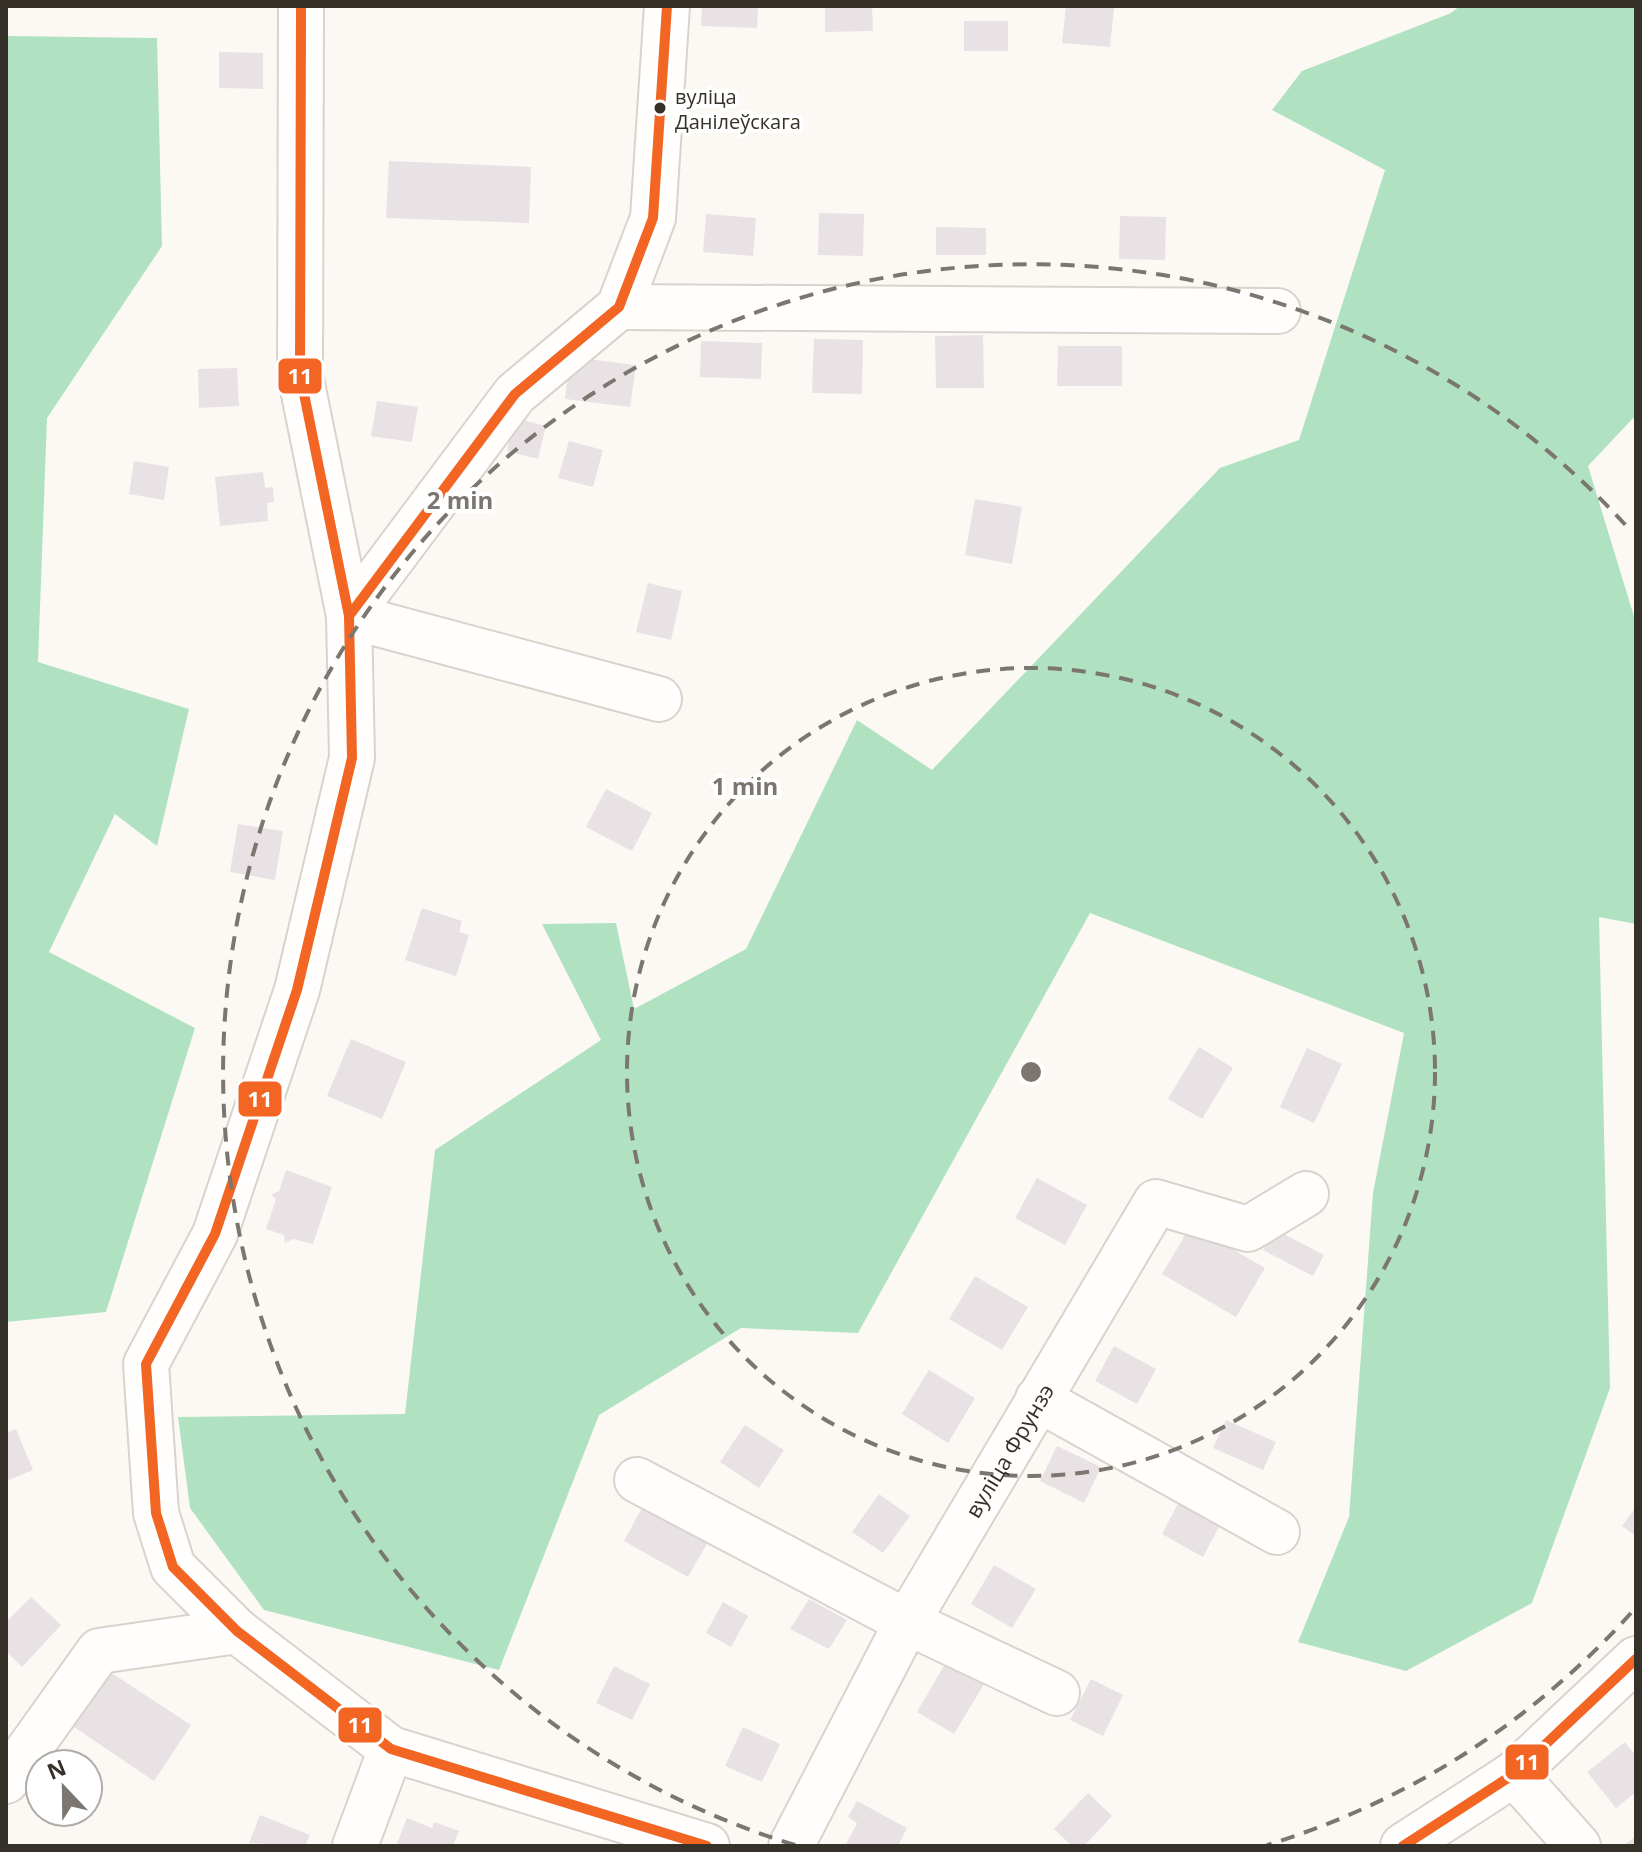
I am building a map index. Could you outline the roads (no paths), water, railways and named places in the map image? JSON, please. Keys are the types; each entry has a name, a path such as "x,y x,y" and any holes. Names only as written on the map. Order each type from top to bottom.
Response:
{"street":[{"path":"301,6 300,374 349,616 352,758 297,990 215,1234 146,1364 156,1513 173,1567 237,1631 391,1749 693,1844"},
{"path":"349,616 515,394 619,307 653,218 667,6"},
{"path":"619,307 1278,311"},
{"path":"349,616 659,699"},
{"name":"вуліца Фрунзэ","path":"791,1846 907,1622 1156,1202 1248,1229 1306,1194"},
{"path":"1038,1399 1277,1532"},
{"path":"637,1480 907,1622 1057,1693"},
{"path":"6,1781 99,1651 237,1631"},
{"path":"1403,1846 1514,1774 1636,1659"},
{"path":"355,1846 391,1749"},
{"path":"1514,1774 1578,1846"}],"place":[{"name":"вуліца Данілеўскага","path":"660,108"}]}
